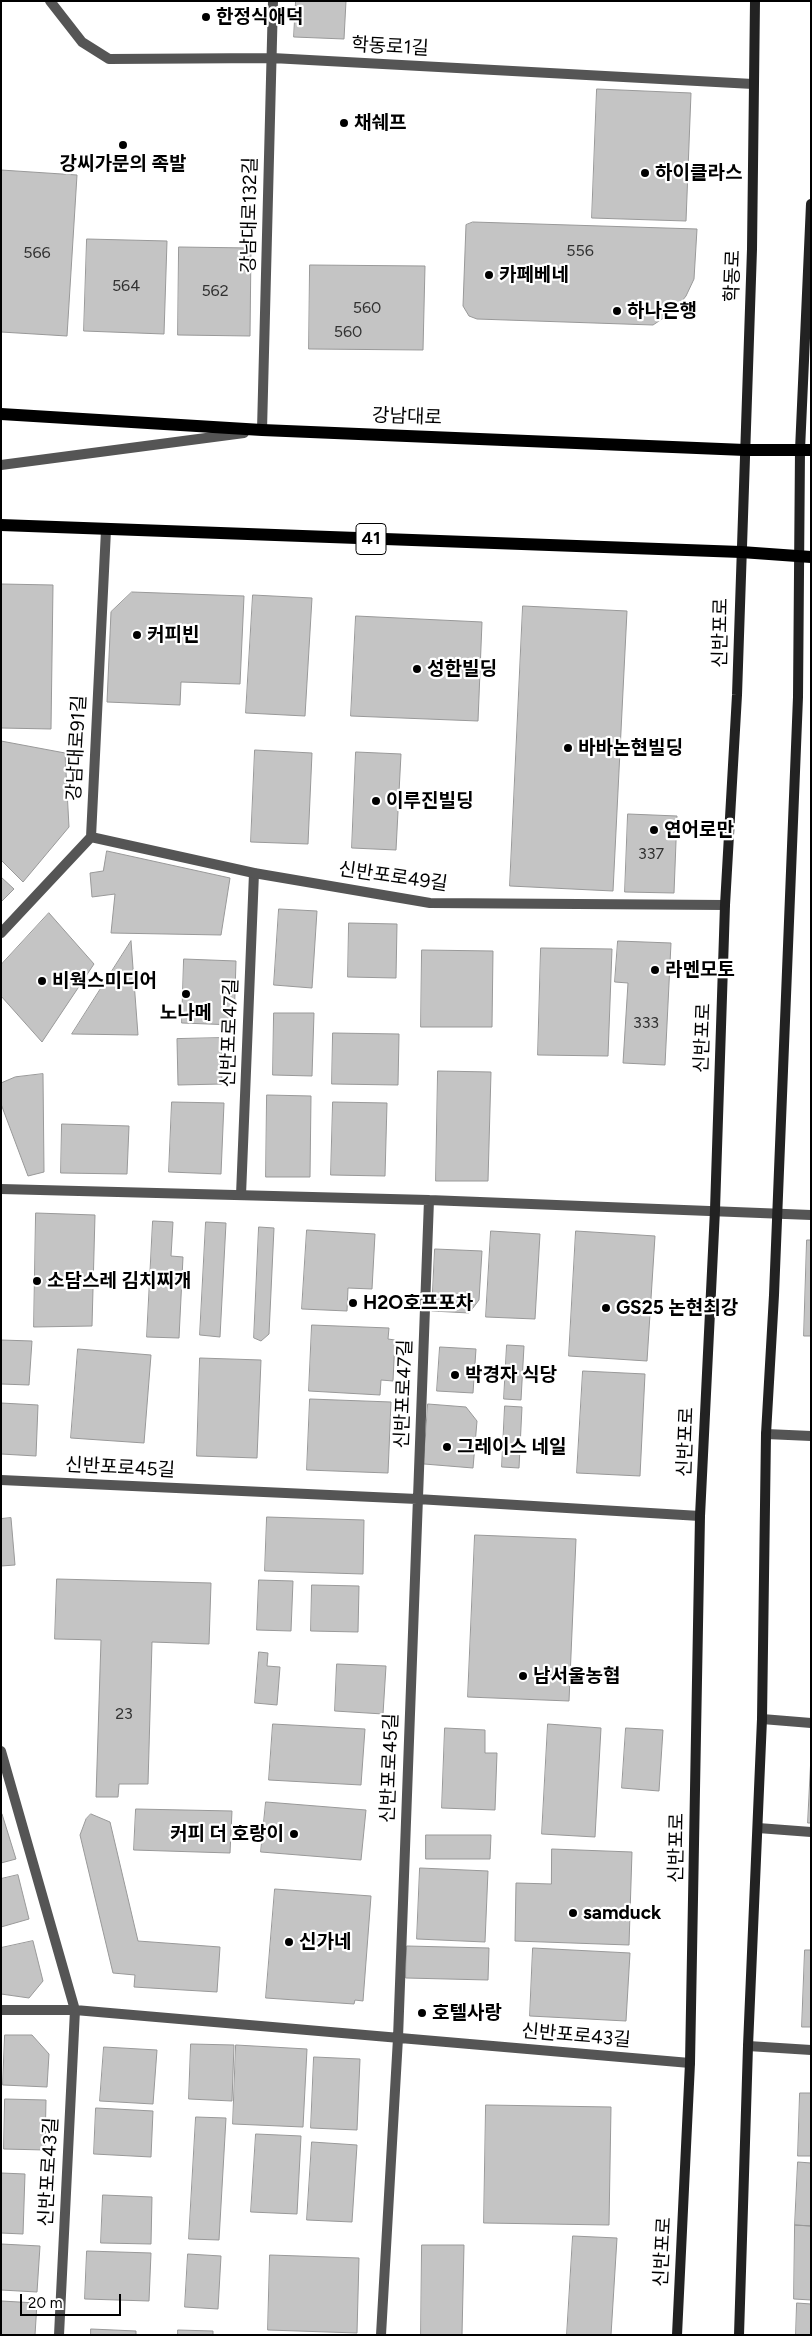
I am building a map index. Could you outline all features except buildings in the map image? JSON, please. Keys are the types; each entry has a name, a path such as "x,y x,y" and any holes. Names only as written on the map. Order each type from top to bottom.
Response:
{"main road":[{"name":"학동로","path":"741,552 752,249 755,1"},
{"path":"739,2335 748,2046 762,1719 766,1434 805,557 811,204"},
{"name":"강남대로","path":"1,414 262,430 745,450 806,450"},
{"name":"41","path":"1,525 741,552 805,557"},
{"name":"신반포로","path":"677,2335 690,2063 700,1516 715,1210 725,906 737,695 741,552"}],"street":[{"name":"학동로1길","path":"50,1 82,42 109,59 272,58 753,84"},
{"name":"강남대로132길","path":"262,430 273,1"},
{"path":"1,465 262,430"},
{"name":"강남대로91길","path":"91,837 106,530"},
{"path":"1,933 91,837"},
{"name":"신반포로49길","path":"91,837 254,873 430,903 725,906"},
{"name":"신반포로47길","path":"241,1194 254,873"},
{"path":"1,1189 429,1200 811,1215"},
{"name":"신반포로47길","path":"417,1500 429,1200"},
{"path":"766,1434 811,1436"},
{"name":"신반포로45길","path":"1,1480 700,1516"},
{"name":"신반포로45길","path":"398,2038 417,1500"},
{"path":"762,1719 811,1723"},
{"path":"1,1751 75,2010"},
{"path":"758,1828 811,1832"},
{"name":"신반포로43길","path":"1,2010 75,2010 690,2063"},
{"name":"신반포로43길","path":"59,2335 75,2010"},
{"path":"381,2335 398,2038"},
{"path":"748,2046 811,2050"}],"place":[{"name":"한정식애덕","path":"206,17"},
{"name":"채쉐프","path":"344,123"},
{"name":"강씨가문의 족발","path":"123,145"},
{"name":"하이클라스","path":"645,173"},
{"name":"카페베네","path":"489,275"},
{"name":"하나은행","path":"617,311"},
{"name":"커피빈","path":"137,635"},
{"name":"성한빌딩","path":"417,669"},
{"name":"바바논현빌딩","path":"568,748"},
{"name":"이루진빌딩","path":"376,801"},
{"name":"연어로만","path":"654,830"},
{"name":"라멘모토","path":"655,970"},
{"name":"비웍스미디어","path":"42,981"},
{"name":"노나메","path":"186,994"},
{"name":"소담스레 김치찌개","path":"37,1281"},
{"name":"H2O호프포차","path":"353,1303"},
{"name":"GS25 논현최강","path":"606,1308"},
{"name":"박경자 식당","path":"455,1375"},
{"name":"그레이스 네일","path":"447,1447"},
{"name":"남서울농협","path":"523,1676"},
{"name":"커피 더 호랑이","path":"294,1834"},
{"name":"samduck","path":"573,1913"},
{"name":"신가네","path":"289,1942"},
{"name":"호텔사랑","path":"422,2013"}]}
